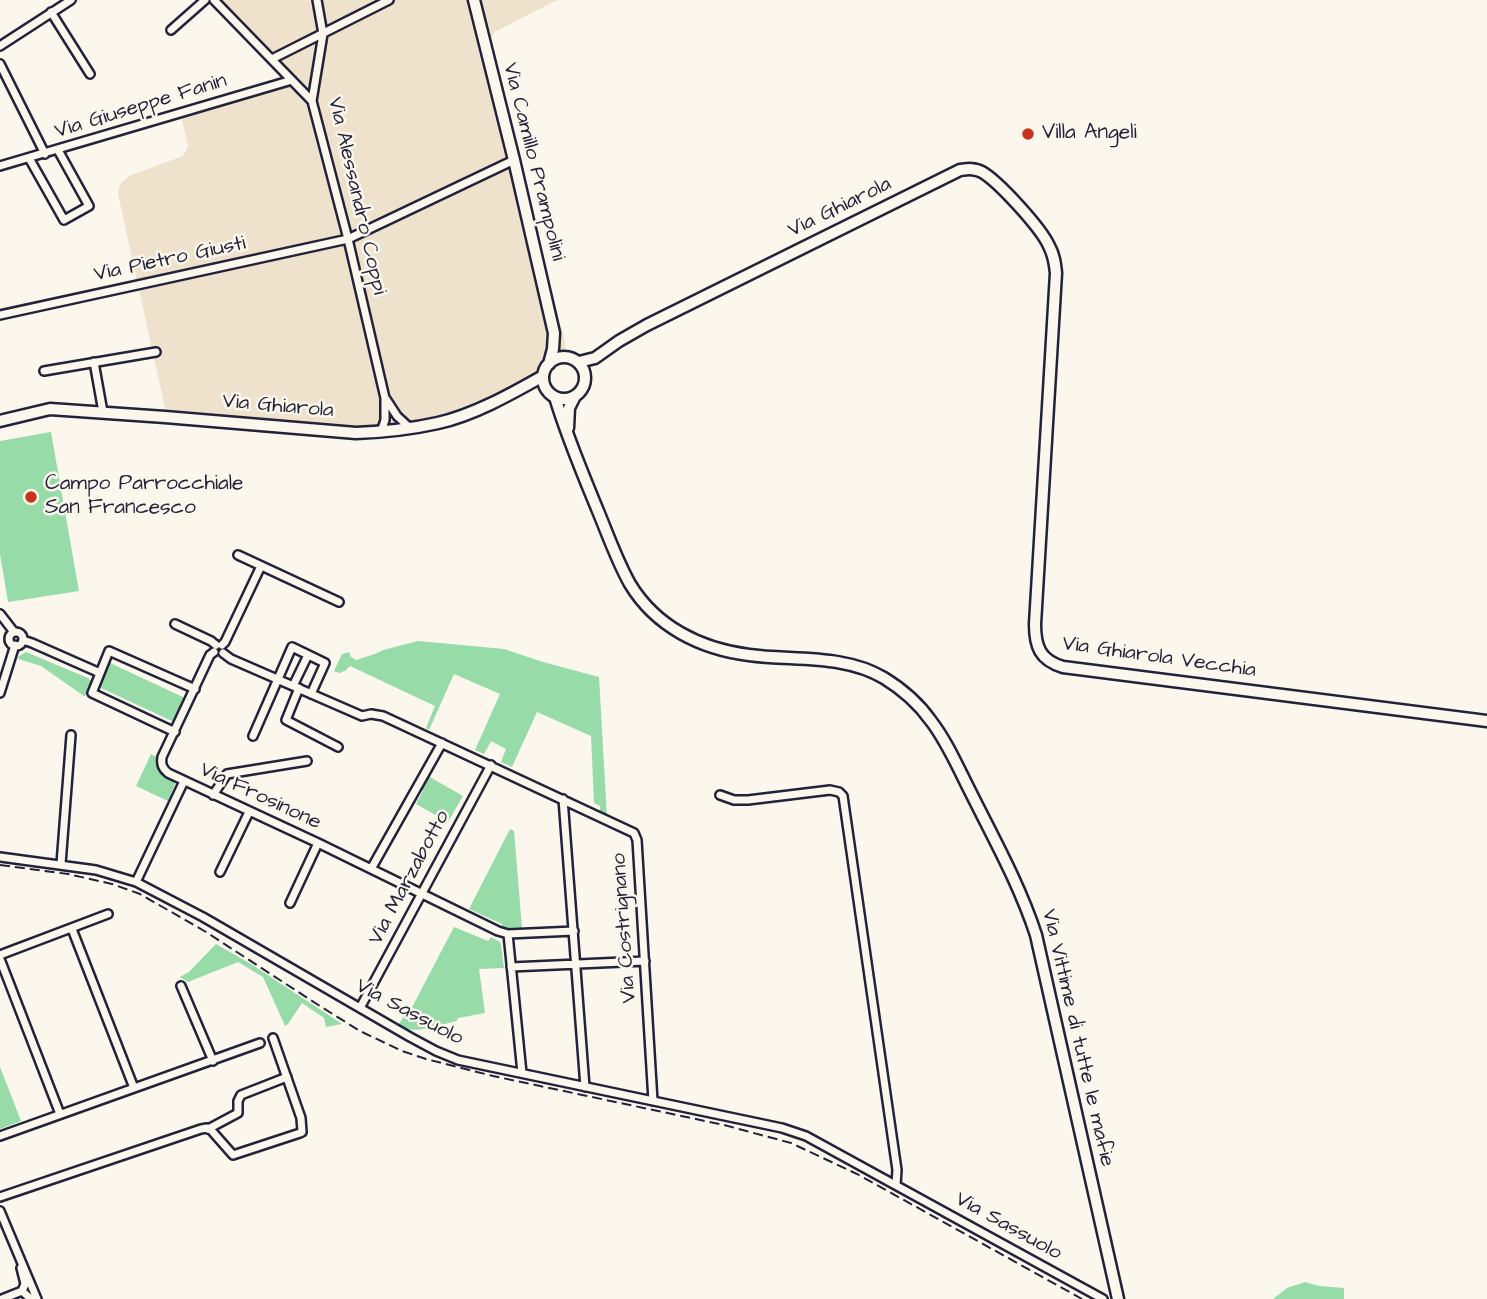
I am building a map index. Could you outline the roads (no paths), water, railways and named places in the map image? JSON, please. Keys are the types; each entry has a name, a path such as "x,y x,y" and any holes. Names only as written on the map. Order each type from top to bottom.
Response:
{"street":[{"path":"0,46 71,0"},
{"path":"171,30 205,0"},
{"path":"214,0 312,101"},
{"name":"Via Alessandro Coppi","path":"317,0 323,34 312,101 385,398 385,420 381,432"},
{"path":"272,59 389,0"},
{"name":"Via Camillo Prampolini","path":"474,0 554,333 554,349 549,363"},
{"path":"51,12 90,74"},
{"path":"0,64 45,154"},
{"name":"Via Giuseppe Fanin","path":"0,166 292,80"},
{"path":"29,159 64,220 89,206 58,150"},
{"name":"Via Pietro Giusti","path":"0,315 348,239 514,160"},
{"name":"Via Ghiarola","path":"579,362 595,358 647,325 960,170 984,173 1022,210 1050,247 1055,259 1056,273"},
{"name":"Via Ghiarola Vecchia","path":"1056,273 1035,624 1036,644 1043,655 1063,667 1487,721"},
{"name":"Via Camillo Prampolini","path":"554,333 568,357"},
{"path":"44,371 156,352"},
{"name":"Via Ghiarola","path":"585,375 605,352"},
{"path":"515,391 536,389 562,399 575,396 583,387 585,375 579,362 561,357 549,363 543,376 552,395"},
{"path":"94,362 103,412"},
{"name":"Via Ghiarola","path":"0,421 50,409 356,433 381,432 440,423 467,414 543,376"},
{"name":"Via Vittime di tutte le mafie","path":"552,395 619,562 630,583 650,609 676,631 721,651 835,662 861,668 897,687 931,720 1025,903 1118,1299"},
{"name":"Via Vittime di tutte le mafie","path":"568,439 569,408 575,396"},
{"name":"Via Alessandro Coppi","path":"385,398 397,416 410,428"},
{"path":"238,555 339,602"},
{"name":"Via Frosinone","path":"261,566 219,649 210,655 165,751 161,763 164,769 213,795 508,934"},
{"path":"0,614 14,632 22,634 21,644 11,643 14,632"},
{"path":"175,624 211,641 231,659 362,716 383,716 563,799 585,1087"},
{"path":"23,640 100,673"},
{"path":"0,693 15,645"},
{"path":"253,736 292,647 325,663 311,694"},
{"path":"175,732 92,693 109,651 195,689"},
{"path":"308,655 285,720 338,747"},
{"path":"61,864 71,735"},
{"path":"371,869 442,743"},
{"path":"213,795 226,774 307,761"},
{"name":"Via Marzabotto","path":"360,1008 491,765"},
{"path":"136,882 184,781"},
{"path":"720,795 734,800 748,800 830,790 843,796 896,1157 896,1185"},
{"name":"Via Costrignano","path":"563,799 631,830 636,836 653,1101"},
{"path":"220,872 249,812"},
{"path":"290,903 318,843"},
{"name":"Via Sassuolo","path":"0,857 96,870 136,882 410,1037 458,1060 796,1132 1103,1299"},
{"path":"60,1114 0,957 108,914"},
{"path":"72,929 134,1088"},
{"path":"522,1073 508,934 574,931"},
{"path":"511,967 645,961"},
{"path":"181,986 213,1061"},
{"path":"208,1129 233,1155 302,1132 301,1118 274,1038"},
{"path":"0,1136 260,1043"},
{"path":"0,1197 201,1129 208,1129 238,1113 241,1095 288,1077"},
{"path":"0,1211 37,1299"},
{"path":"2,1299 22,1291 25,1284 21,1261"},
{"path":"22,1291 31,1299"}],"railway":[{"path":"0,865 68,874 112,884 140,894 206,932 360,1031 402,1051 493,1076 724,1125 791,1143 857,1174 1082,1299"}],"place":[{"name":"Villa Angeli","path":"1028,134"},
{"name":"Campo Parrocchiale San Francesco","path":"31,497"}]}
